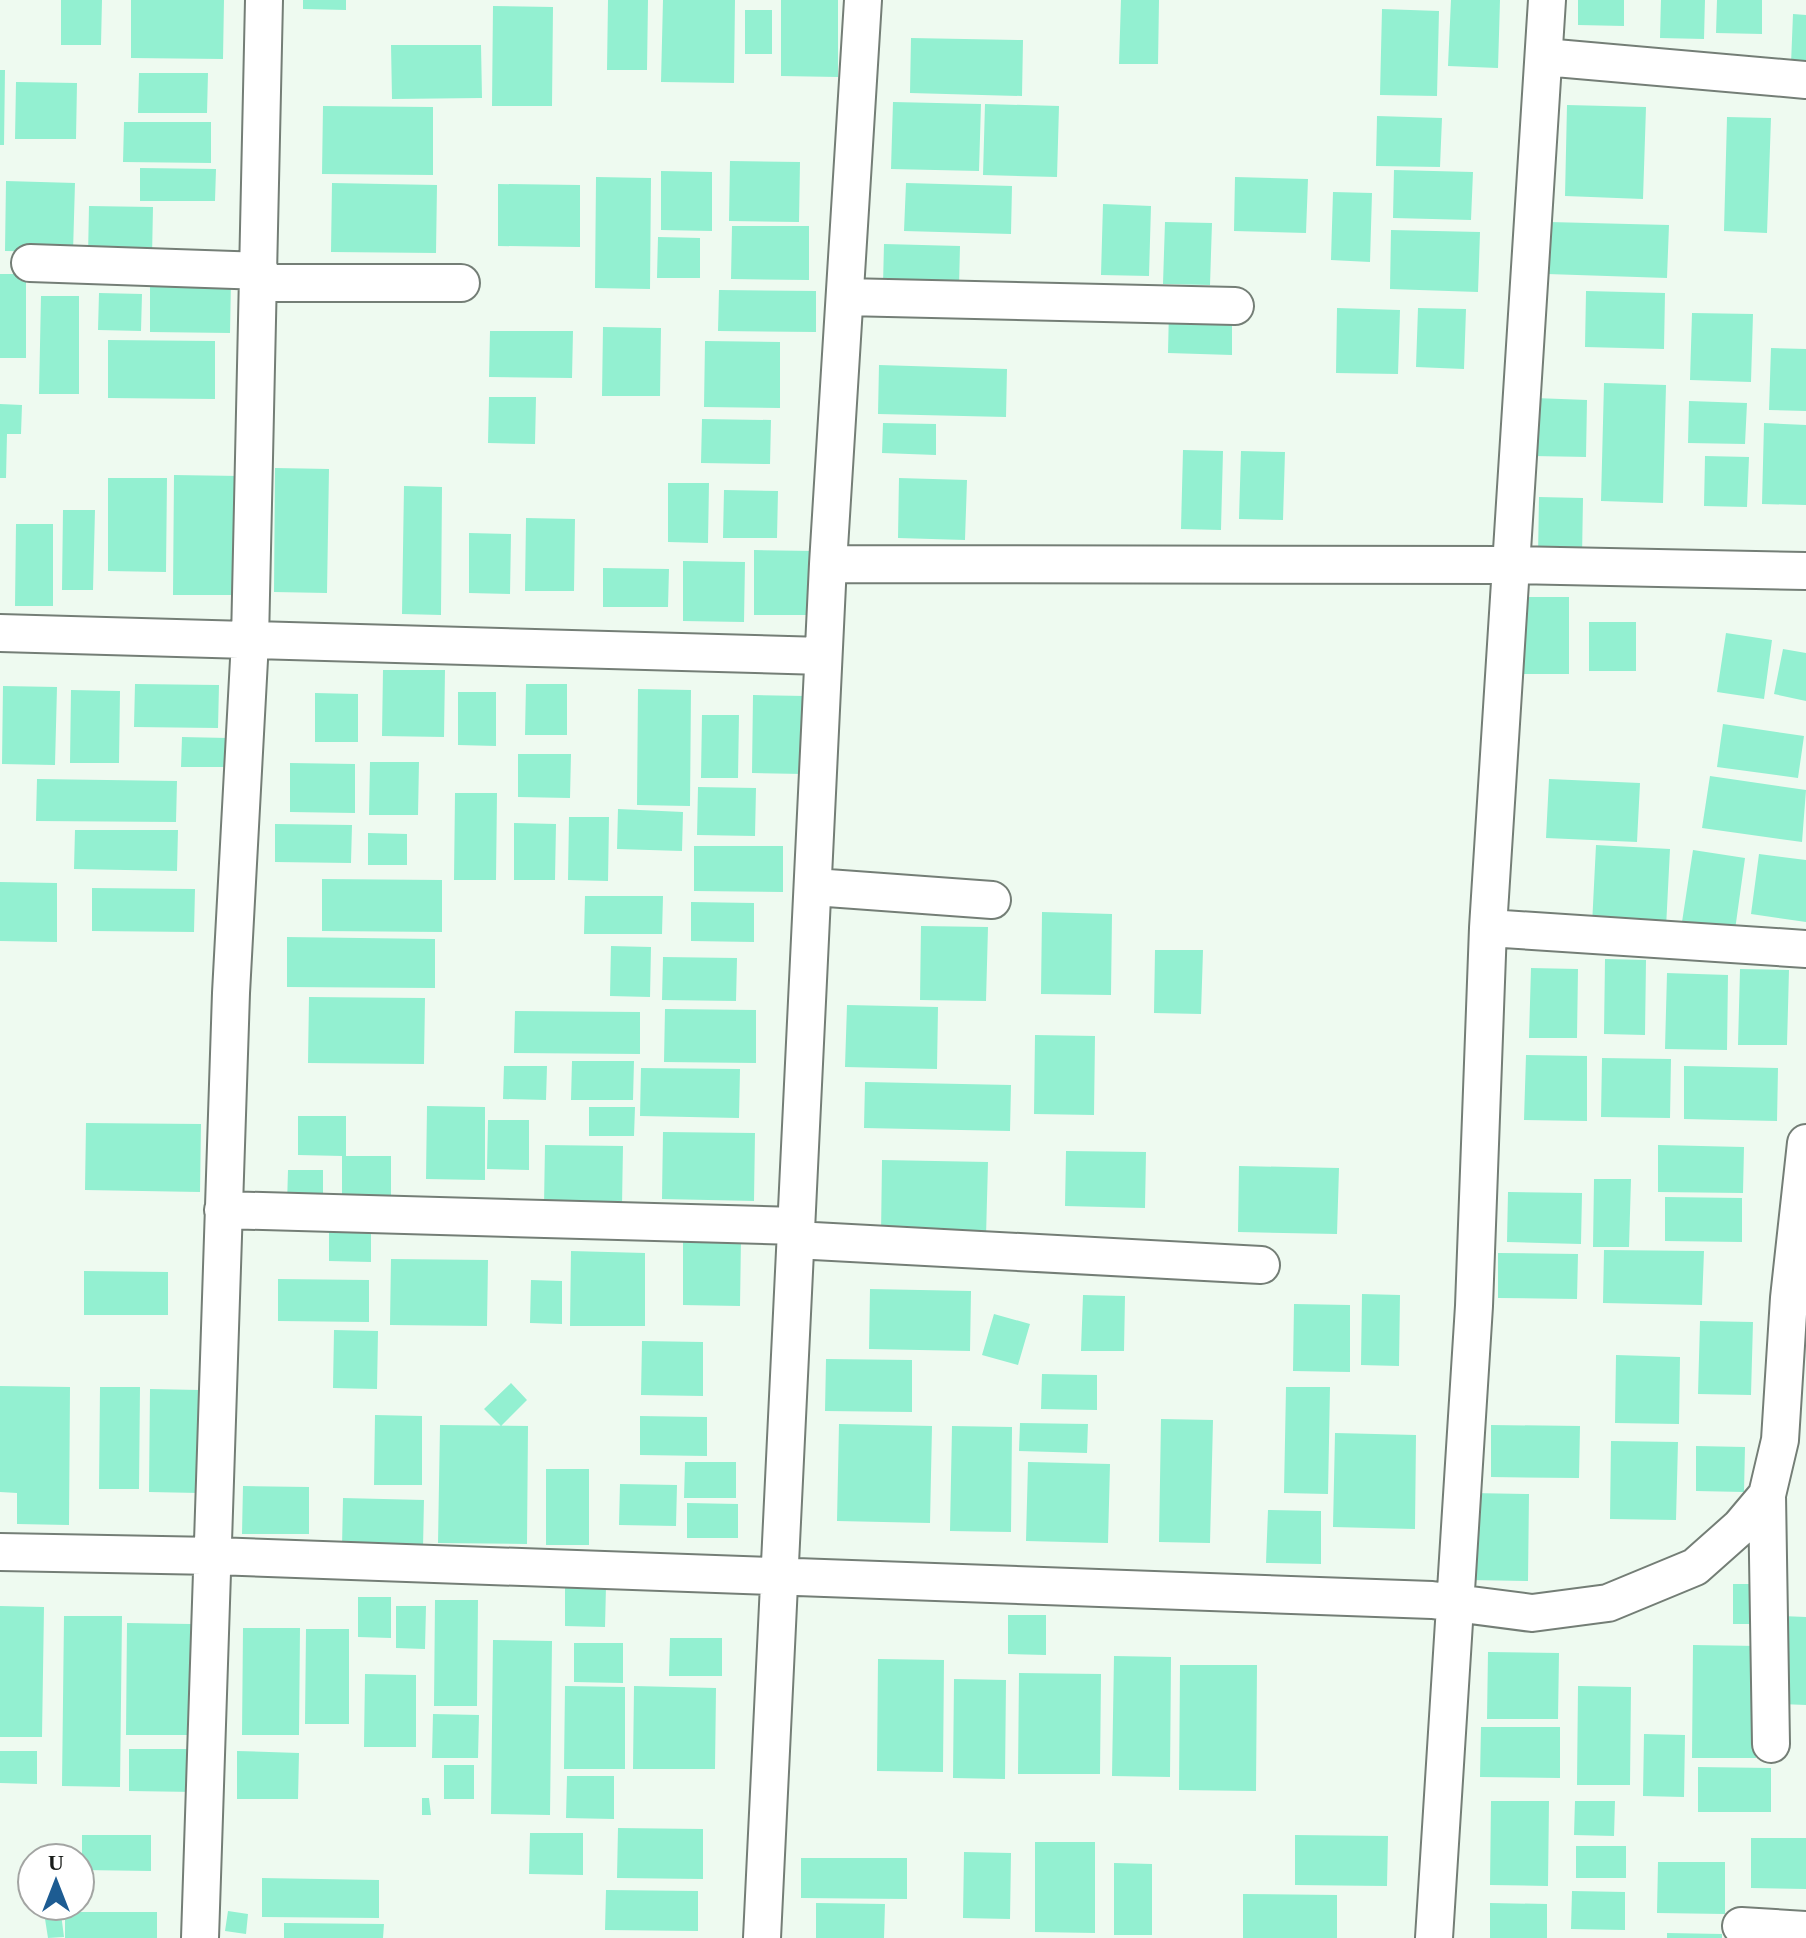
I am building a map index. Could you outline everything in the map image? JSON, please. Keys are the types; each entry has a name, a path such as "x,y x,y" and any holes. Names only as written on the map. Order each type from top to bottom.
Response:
{"street":[{"path":"200,1938 215,1556 223,1210 250,641 264,0"},
{"path":"762,1938 823,656 863,0"},
{"path":"1434,1938 1474,1306 1488,928 1514,565 1547,0"},
{"path":"1544,57 1806,80"},
{"path":"30,263 260,277 461,283"},
{"path":"845,297 1235,306"},
{"path":"828,564 1514,565 1806,571"},
{"path":"0,633 823,656"},
{"path":"814,887 992,900"},
{"path":"1488,928 1806,949"},
{"path":"0,1552 779,1575 1455,1602 1532,1613 1608,1603 1695,1567 1740,1527 1767,1495 1793,1441 1789,1298 1806,1143"},
{"path":"223,1210 795,1233 1261,1265"},
{"path":"1767,1495 1771,1744"},
{"path":"1741,1926 1806,1930"}],"building":[{"path":"61,0 102,0 101,45 61,45"},
{"path":"131,0 224,0 223,59 131,58"},
{"path":"303,0 346,0 346,10 303,9"},
{"path":"608,0 648,0 647,70 607,70"},
{"path":"663,0 735,0 734,83 661,82"},
{"path":"781,0 838,0 838,77 781,76"},
{"path":"1121,0 1159,0 1158,64 1119,64"},
{"path":"1451,0 1500,0 1498,68 1448,66"},
{"path":"1578,0 1624,0 1624,26 1578,25"},
{"path":"1661,0 1705,0 1704,39 1660,38"},
{"path":"1717,0 1762,0 1762,34 1716,33"},
{"path":"493,6 553,7 552,106 492,106"},
{"path":"1382,9 1439,11 1437,96 1380,95"},
{"path":"745,10 772,10 772,54 745,54"},
{"path":"1793,14 1806,15 1806,64 1791,64"},
{"path":"911,38 1023,40 1022,96 910,93"},
{"path":"391,45 481,45 482,98 392,99"},
{"path":"0,70 5,70 4,145 0,145"},
{"path":"139,73 208,73 207,113 138,113"},
{"path":"16,82 77,83 76,139 15,139"},
{"path":"893,102 981,104 979,171 891,169"},
{"path":"985,104 1059,106 1057,177 983,175"},
{"path":"1567,105 1646,107 1643,199 1565,196"},
{"path":"323,106 433,107 433,175 322,174"},
{"path":"1377,116 1442,118 1440,167 1376,166"},
{"path":"1727,117 1771,118 1767,233 1724,231"},
{"path":"124,122 211,122 211,163 123,162"},
{"path":"730,161 800,162 799,222 729,221"},
{"path":"140,168 216,169 215,201 140,201"},
{"path":"1394,170 1473,172 1471,220 1393,218"},
{"path":"661,171 712,172 712,231 661,230"},
{"path":"596,177 651,178 650,289 595,288"},
{"path":"1235,177 1308,179 1306,233 1234,231"},
{"path":"6,181 75,183 73,252 5,251"},
{"path":"332,183 437,185 436,253 331,252"},
{"path":"906,183 1012,186 1011,234 904,231"},
{"path":"498,184 580,185 580,247 498,246"},
{"path":"1333,192 1372,193 1370,262 1331,260"},
{"path":"1103,204 1151,206 1149,276 1101,275"},
{"path":"89,206 153,207 152,257 88,256"},
{"path":"1165,222 1212,223 1210,285 1163,284"},
{"path":"1549,222 1669,225 1667,278 1547,274"},
{"path":"732,226 809,226 809,280 731,279"},
{"path":"1391,230 1480,232 1478,292 1390,289"},
{"path":"658,237 700,238 700,278 657,278"},
{"path":"884,244 960,246 959,287 883,285"},
{"path":"0,274 26,274 26,358 0,358"},
{"path":"150,279 231,280 230,333 150,332"},
{"path":"719,290 816,291 816,332 718,331"},
{"path":"1586,291 1665,293 1664,349 1585,347"},
{"path":"99,293 142,294 141,331 98,330"},
{"path":"41,296 79,296 79,394 39,394"},
{"path":"1337,308 1400,310 1398,374 1336,373"},
{"path":"1418,308 1466,309 1464,369 1416,367"},
{"path":"1169,309 1232,310 1232,355 1168,353"},
{"path":"1692,313 1753,314 1751,382 1690,380"},
{"path":"603,327 661,328 660,396 602,396"},
{"path":"490,331 573,331 572,378 489,377"},
{"path":"108,340 215,341 215,399 108,398"},
{"path":"705,341 780,342 780,408 704,407"},
{"path":"1771,348 1806,349 1806,411 1769,410"},
{"path":"879,365 1007,369 1006,417 878,414"},
{"path":"1604,383 1666,385 1663,503 1601,501"},
{"path":"489,397 536,397 535,444 488,443"},
{"path":"1535,398 1587,400 1586,457 1533,456"},
{"path":"1689,401 1747,403 1745,444 1688,443"},
{"path":"0,404 22,405 21,434 7,434 6,478 0,478"},
{"path":"702,419 771,420 770,464 701,463"},
{"path":"883,423 936,424 936,455 882,453"},
{"path":"1764,423 1806,425 1806,505 1762,504"},
{"path":"1183,450 1223,451 1221,530 1181,529"},
{"path":"1241,451 1285,452 1283,520 1239,519"},
{"path":"1705,456 1749,457 1747,507 1704,506"},
{"path":"275,468 329,469 327,593 274,592"},
{"path":"174,475 240,476 238,595 173,595"},
{"path":"108,478 167,478 166,572 108,571"},
{"path":"899,478 967,480 965,540 898,538"},
{"path":"668,483 709,483 708,543 668,542"},
{"path":"404,486 442,487 441,615 402,614"},
{"path":"724,490 778,491 777,538 723,538"},
{"path":"1539,497 1583,498 1582,558 1538,557"},
{"path":"63,510 95,510 93,590 62,590"},
{"path":"526,518 575,519 574,591 525,591"},
{"path":"16,524 53,524 53,606 15,606"},
{"path":"469,533 511,534 510,594 469,593"},
{"path":"754,550 814,551 814,615 754,615"},
{"path":"683,561 745,562 744,622 683,621"},
{"path":"603,568 669,569 668,607 603,607"},
{"path":"1524,597 1569,597 1569,674 1524,674"},
{"path":"1589,622 1636,622 1636,671 1589,671"},
{"path":"1726,633 1772,640 1764,699 1717,692"},
{"path":"1783,649 1806,653 1806,701 1774,694"},
{"path":"383,670 445,670 444,737 382,736"},
{"path":"135,684 219,685 218,728 134,727"},
{"path":"526,684 567,684 567,735 525,735"},
{"path":"3,686 57,687 55,765 2,764"},
{"path":"638,689 691,690 690,806 637,805"},
{"path":"71,690 120,691 119,763 70,763"},
{"path":"458,692 496,692 496,746 458,745"},
{"path":"315,693 358,694 358,742 315,742"},
{"path":"753,695 805,696 803,774 752,773"},
{"path":"702,715 739,715 738,778 701,778"},
{"path":"1723,724 1804,736 1798,778 1717,767"},
{"path":"182,737 228,738 228,767 181,767"},
{"path":"518,754 571,754 570,798 518,797"},
{"path":"370,762 419,762 418,815 369,815"},
{"path":"290,763 355,764 355,813 290,812"},
{"path":"1710,776 1806,790 1802,842 1702,828"},
{"path":"37,779 177,781 176,822 36,821"},
{"path":"1549,779 1640,783 1637,842 1546,838"},
{"path":"698,787 756,788 755,836 697,835"},
{"path":"455,793 497,793 496,880 454,880"},
{"path":"618,809 683,812 682,851 617,849"},
{"path":"569,817 609,817 608,881 568,880"},
{"path":"514,823 556,824 555,880 514,880"},
{"path":"275,824 352,825 351,863 275,862"},
{"path":"75,830 178,830 177,871 74,869"},
{"path":"368,833 407,834 407,865 368,865"},
{"path":"1596,845 1670,849 1666,928 1592,925"},
{"path":"694,846 783,846 783,892 694,891"},
{"path":"1693,850 1745,858 1735,930 1682,922"},
{"path":"1759,854 1806,860 1806,922 1751,914"},
{"path":"322,879 442,880 442,932 322,931"},
{"path":"0,882 57,883 57,942 0,941"},
{"path":"92,888 195,889 194,932 92,931"},
{"path":"585,896 663,896 662,934 584,934"},
{"path":"691,902 754,903 754,942 691,941"},
{"path":"1042,912 1112,914 1111,995 1041,994"},
{"path":"921,926 988,927 986,1001 920,1000"},
{"path":"287,937 435,939 435,988 287,987"},
{"path":"611,946 651,947 650,997 610,996"},
{"path":"1155,950 1203,950 1201,1014 1154,1013"},
{"path":"663,957 737,958 736,1001 662,1000"},
{"path":"1605,959 1646,960 1645,1035 1604,1034"},
{"path":"1531,968 1578,969 1577,1038 1529,1038"},
{"path":"1740,969 1789,970 1787,1045 1738,1045"},
{"path":"1667,973 1728,975 1727,1050 1665,1049"},
{"path":"309,997 425,998 424,1064 308,1063"},
{"path":"847,1005 938,1007 937,1069 845,1067"},
{"path":"665,1009 756,1010 756,1063 664,1062"},
{"path":"515,1011 640,1012 640,1054 514,1053"},
{"path":"1035,1035 1095,1036 1094,1115 1034,1114"},
{"path":"1526,1055 1587,1056 1587,1121 1524,1120"},
{"path":"1602,1058 1671,1059 1670,1118 1601,1117"},
{"path":"572,1061 634,1061 633,1100 571,1100"},
{"path":"504,1066 547,1066 546,1100 503,1099"},
{"path":"1684,1066 1778,1068 1777,1121 1684,1119"},
{"path":"641,1068 740,1069 739,1118 640,1116"},
{"path":"865,1082 1011,1085 1010,1131 864,1128"},
{"path":"427,1106 485,1107 485,1180 426,1179"},
{"path":"589,1107 635,1107 634,1136 589,1136"},
{"path":"298,1116 346,1116 346,1156 391,1156 391,1205 342,1204 342,1156 298,1155"},
{"path":"488,1120 529,1120 529,1170 487,1169"},
{"path":"86,1123 201,1124 200,1192 85,1190"},
{"path":"663,1132 755,1133 754,1201 662,1199"},
{"path":"545,1145 623,1146 622,1206 544,1205"},
{"path":"1658,1145 1744,1147 1743,1193 1658,1192"},
{"path":"1066,1151 1146,1152 1145,1208 1065,1206"},
{"path":"882,1160 988,1162 986,1237 881,1235"},
{"path":"1239,1166 1339,1168 1337,1234 1238,1232"},
{"path":"288,1170 323,1170 323,1205 287,1205"},
{"path":"1594,1179 1631,1179 1629,1247 1593,1247"},
{"path":"1508,1192 1582,1193 1581,1244 1507,1242"},
{"path":"1665,1197 1742,1198 1742,1242 1665,1241"},
{"path":"329,1231 371,1231 371,1262 329,1261"},
{"path":"683,1238 741,1238 740,1306 683,1305"},
{"path":"1604,1250 1704,1251 1702,1305 1603,1303"},
{"path":"571,1251 645,1253 645,1326 570,1326"},
{"path":"1498,1253 1578,1254 1577,1299 1498,1298"},
{"path":"391,1259 488,1260 487,1326 390,1325"},
{"path":"84,1271 168,1272 168,1315 84,1315"},
{"path":"278,1279 369,1280 369,1322 278,1321"},
{"path":"531,1280 562,1281 562,1324 530,1323"},
{"path":"870,1289 971,1291 970,1351 869,1349"},
{"path":"1362,1294 1400,1295 1399,1366 1361,1365"},
{"path":"1083,1295 1125,1296 1124,1351 1081,1351"},
{"path":"1294,1304 1350,1305 1350,1372 1293,1371"},
{"path":"994,1314 1030,1324 1018,1365 982,1355"},
{"path":"1700,1321 1753,1322 1751,1395 1698,1394"},
{"path":"334,1330 378,1331 377,1389 333,1388"},
{"path":"642,1341 703,1342 703,1396 641,1395"},
{"path":"1616,1355 1680,1357 1679,1424 1615,1423"},
{"path":"826,1359 912,1360 912,1412 825,1411"},
{"path":"1042,1374 1097,1375 1097,1410 1041,1409"},
{"path":"511,1383 527,1400 501,1426 484,1409"},
{"path":"0,1386 70,1387 69,1525 17,1524 17,1493 0,1492"},
{"path":"100,1387 140,1387 139,1489 99,1489"},
{"path":"1286,1387 1330,1387 1328,1494 1284,1493"},
{"path":"150,1389 200,1390 199,1493 149,1492"},
{"path":"375,1415 422,1416 422,1485 374,1485"},
{"path":"640,1416 707,1417 707,1456 640,1455"},
{"path":"1161,1419 1213,1420 1210,1543 1159,1542"},
{"path":"1020,1423 1088,1424 1087,1453 1019,1451"},
{"path":"839,1424 932,1426 930,1523 837,1521"},
{"path":"440,1425 528,1426 527,1544 438,1543"},
{"path":"1491,1425 1580,1426 1579,1478 1491,1477"},
{"path":"952,1426 1012,1427 1011,1532 950,1531"},
{"path":"1335,1433 1416,1435 1415,1529 1333,1527"},
{"path":"1611,1441 1678,1442 1676,1520 1610,1519"},
{"path":"1696,1446 1745,1447 1744,1492 1696,1491"},
{"path":"685,1462 736,1462 736,1498 684,1498"},
{"path":"1028,1462 1110,1464 1108,1543 1026,1541"},
{"path":"546,1469 589,1469 589,1545 546,1545"},
{"path":"620,1484 677,1485 676,1526 619,1525"},
{"path":"243,1486 309,1487 309,1534 242,1534"},
{"path":"1471,1493 1529,1494 1528,1581 1469,1580"},
{"path":"343,1498 424,1500 423,1548 342,1547"},
{"path":"687,1503 738,1504 738,1538 687,1538"},
{"path":"1268,1510 1321,1511 1321,1564 1266,1563"},
{"path":"1733,1584 1757,1584 1757,1624 1733,1624"},
{"path":"565,1586 606,1586 605,1627 565,1626"},
{"path":"358,1597 391,1597 391,1638 358,1637"},
{"path":"435,1600 478,1600 477,1706 434,1706"},
{"path":"0,1606 44,1607 42,1737 0,1737"},
{"path":"396,1606 426,1606 425,1649 396,1648"},
{"path":"1008,1615 1046,1615 1046,1655 1008,1654"},
{"path":"64,1616 122,1616 120,1787 62,1786"},
{"path":"1782,1616 1806,1617 1806,1705 1781,1704"},
{"path":"127,1623 191,1624 190,1735 126,1735"},
{"path":"243,1628 300,1628 299,1735 242,1735"},
{"path":"306,1629 349,1629 349,1724 305,1724"},
{"path":"670,1638 722,1638 722,1676 669,1676"},
{"path":"493,1640 552,1641 550,1815 491,1814"},
{"path":"574,1643 623,1643 623,1683 574,1682"},
{"path":"1693,1645 1758,1646 1756,1758 1692,1758"},
{"path":"1488,1652 1559,1653 1558,1719 1487,1719"},
{"path":"1114,1656 1171,1657 1170,1777 1112,1776"},
{"path":"878,1659 944,1660 943,1772 877,1771"},
{"path":"1180,1665 1257,1665 1256,1791 1179,1790"},
{"path":"1019,1673 1101,1674 1100,1774 1018,1774"},
{"path":"365,1674 416,1675 416,1747 364,1747"},
{"path":"954,1679 1006,1680 1005,1779 953,1778"},
{"path":"565,1686 625,1687 625,1769 564,1769"},
{"path":"634,1686 716,1688 715,1769 633,1769"},
{"path":"1578,1686 1631,1687 1630,1785 1577,1785"},
{"path":"433,1714 479,1715 478,1758 432,1758"},
{"path":"1481,1727 1560,1727 1560,1778 1480,1777"},
{"path":"1644,1734 1685,1735 1684,1797 1643,1796"},
{"path":"129,1749 195,1749 195,1792 129,1791"},
{"path":"0,1751 37,1751 37,1784 0,1783"},
{"path":"237,1751 299,1753 298,1799 237,1799"},
{"path":"444,1765 474,1765 474,1799 444,1799"},
{"path":"1698,1767 1771,1768 1771,1812 1698,1812"},
{"path":"567,1776 614,1776 614,1819 566,1818"},
{"path":"422,1798 429,1798 431,1815 422,1815"},
{"path":"1491,1801 1549,1801 1548,1886 1490,1885"},
{"path":"1575,1801 1615,1801 1614,1836 1574,1835"},
{"path":"618,1828 703,1829 703,1879 617,1878"},
{"path":"530,1833 583,1833 583,1875 529,1874"},
{"path":"82,1835 151,1835 151,1871 96,1870 96,1842 82,1842"},
{"path":"1295,1835 1388,1836 1387,1886 1295,1885"},
{"path":"1751,1838 1806,1838 1806,1889 1751,1888"},
{"path":"1035,1842 1095,1842 1095,1933 1035,1932"},
{"path":"1576,1846 1626,1846 1626,1878 1576,1878"},
{"path":"964,1852 1011,1853 1010,1919 963,1918"},
{"path":"801,1858 907,1858 907,1899 801,1898"},
{"path":"1658,1862 1725,1862 1725,1914 1657,1913"},
{"path":"1114,1863 1152,1864 1152,1935 1114,1935"},
{"path":"262,1878 379,1880 379,1918 262,1917"},
{"path":"606,1890 698,1891 698,1931 605,1930"},
{"path":"1572,1891 1625,1892 1625,1930 1571,1929"},
{"path":"1243,1894 1337,1895 1337,1938 1243,1938"},
{"path":"816,1903 885,1904 884,1938 816,1938"},
{"path":"1490,1903 1547,1904 1547,1938 1490,1938"},
{"path":"228,1911 248,1914 246,1934 225,1931"},
{"path":"96,1912 157,1912 157,1938 65,1938 65,1922 96,1922"},
{"path":"46,1922 62,1922 64,1937 48,1938"},
{"path":"284,1923 384,1924 383,1938 284,1938"},
{"path":"1667,1933 1722,1934 1722,1938 1667,1938"}]}
